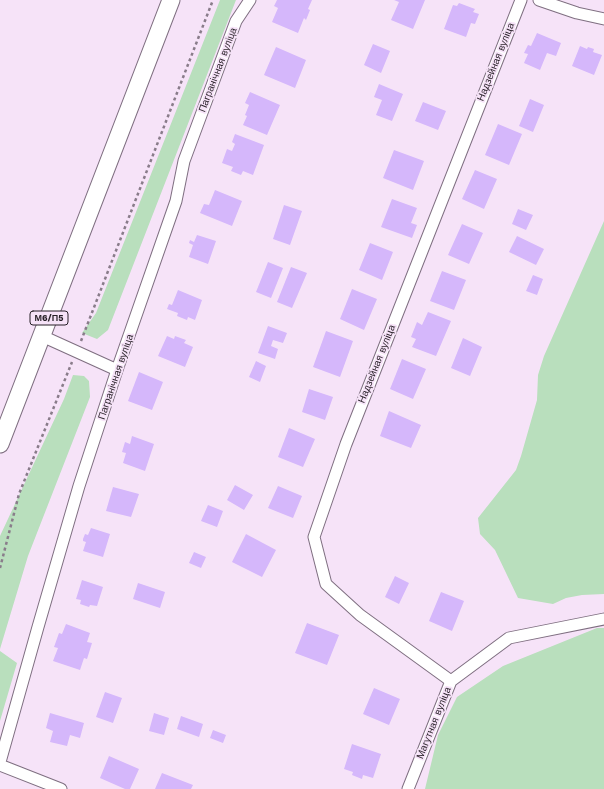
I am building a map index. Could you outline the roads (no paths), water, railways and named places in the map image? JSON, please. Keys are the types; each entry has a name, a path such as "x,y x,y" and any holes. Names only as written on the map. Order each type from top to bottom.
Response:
{"main road":[{"name":"М6/П5","path":"0,444 171,0"}],"street":[{"name":"Пагранічная вуліца","path":"0,762 79,486 117,370 176,201 184,161 236,21 250,0"},
{"name":"Надзейная вуліца","path":"451,681 360,615 326,584 314,537 346,444 521,0"},
{"path":"539,0 577,13 604,19"},
{"path":"42,336 117,370"},
{"name":"Магутная вуліца","path":"408,789 451,681 509,638 604,619"},
{"path":"0,765 61,789"}]}
